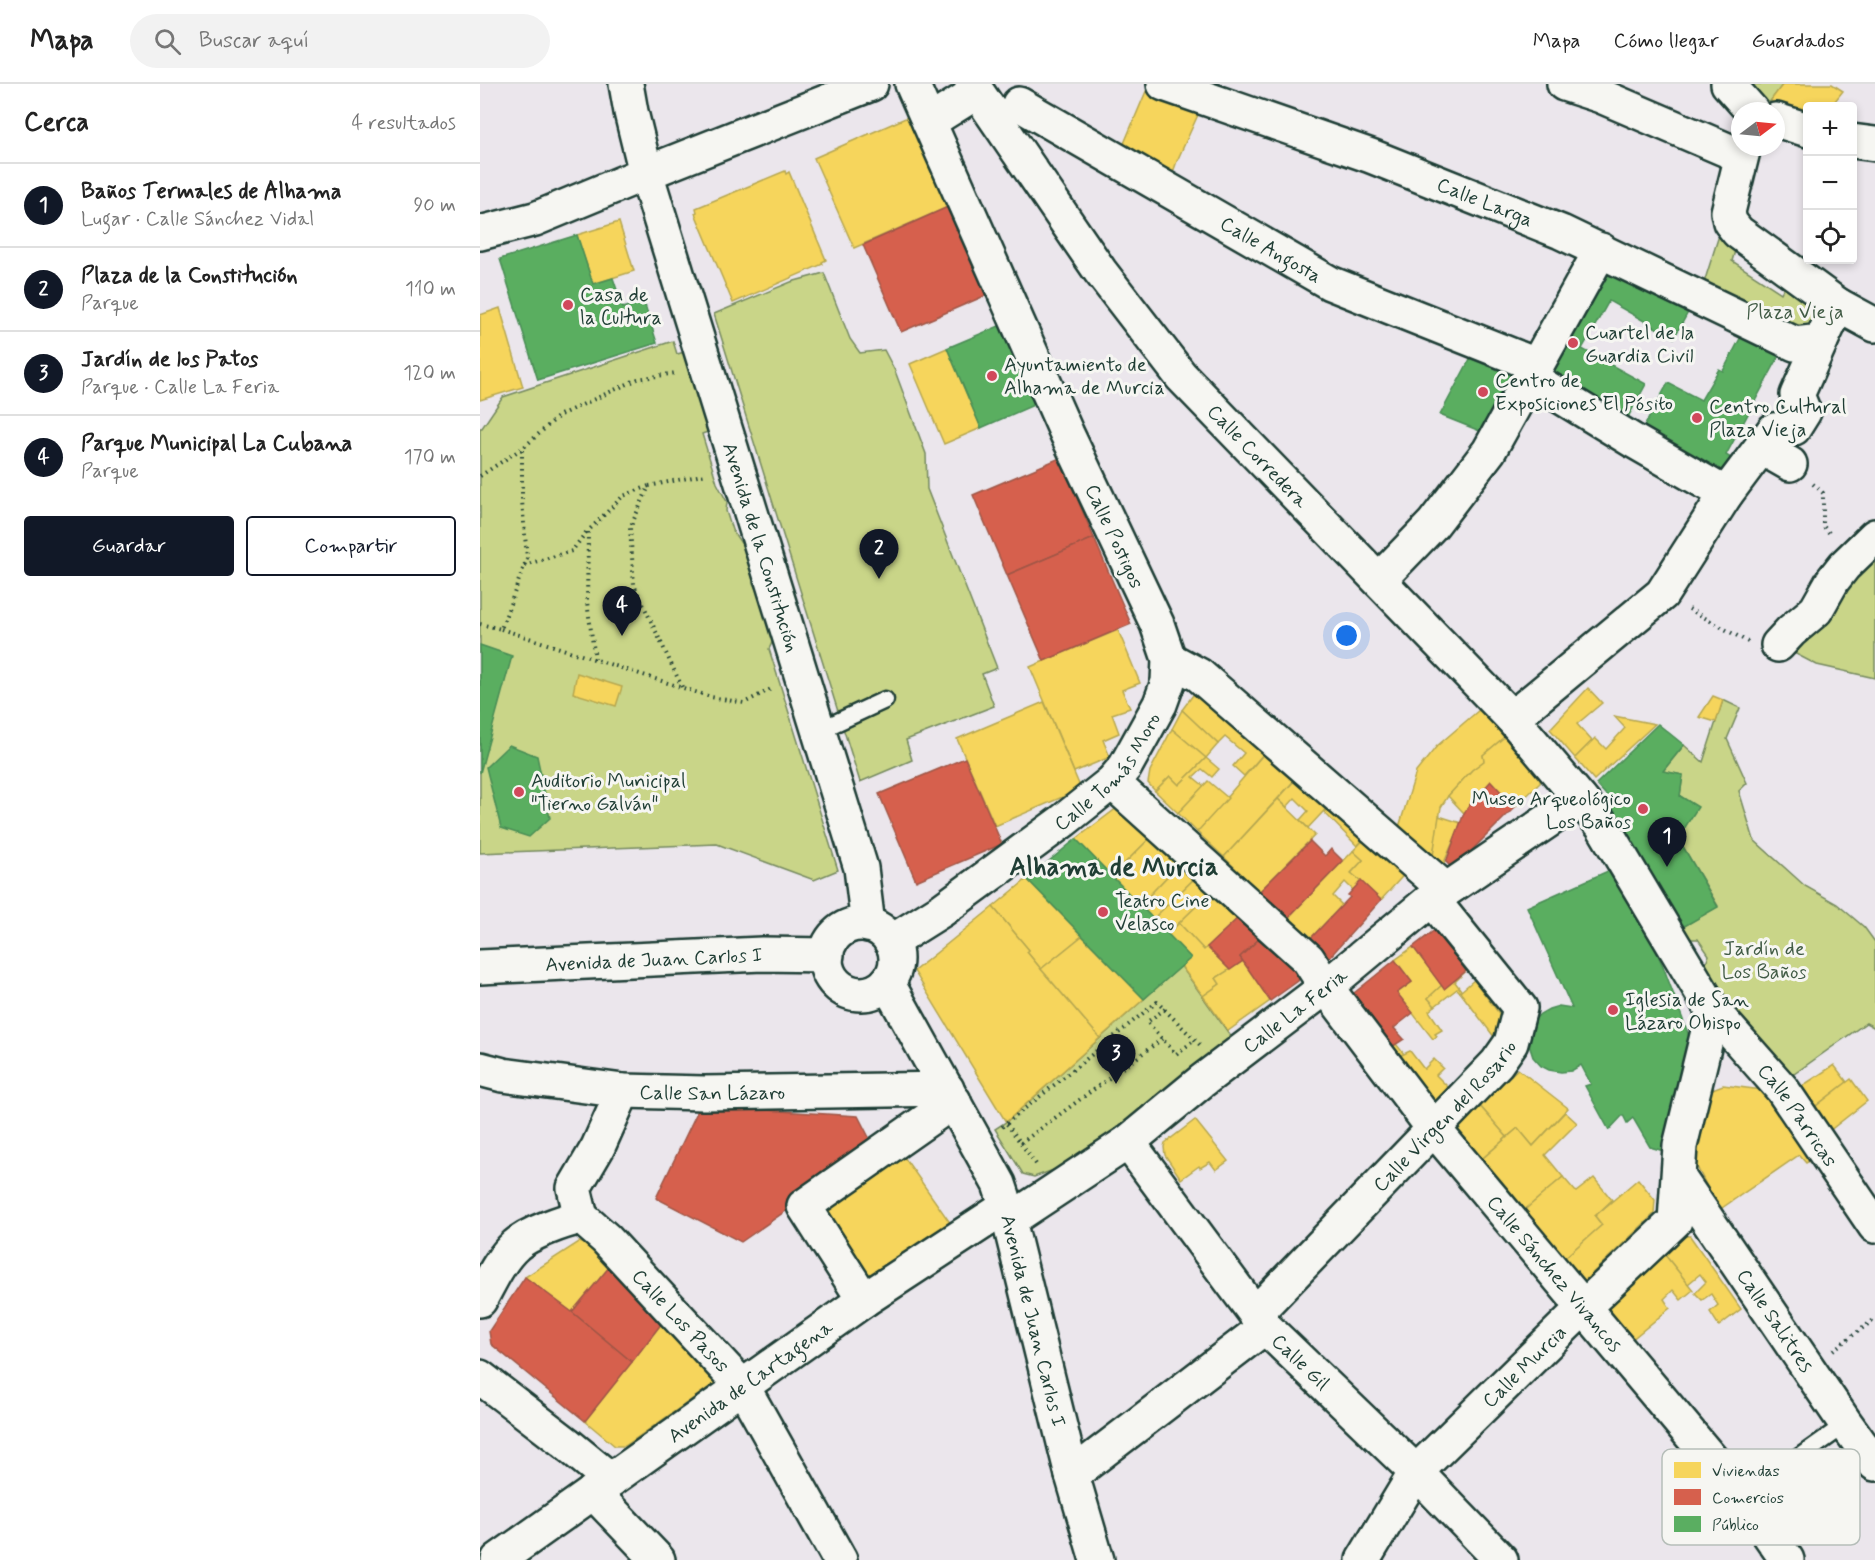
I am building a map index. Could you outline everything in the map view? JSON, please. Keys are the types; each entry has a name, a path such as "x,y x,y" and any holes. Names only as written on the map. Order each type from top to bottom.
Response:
{"street":[{"name":"Avenida de la Constitución","path":"626,84 646,173 800,669 879,933"},
{"path":"480,233 535,219 871,84"},
{"name":"Calle Postigos","path":"912,84 1067,434 1157,624 1169,658"},
{"name":"Calle Larga","path":"1164,84 1371,156 1601,250 1808,343"},
{"path":"1564,84 1601,96 1731,148"},
{"path":"1728,84 1744,102"},
{"path":"929,122 974,88"},
{"name":"Calle Corredera","path":"974,88 1017,105 1100,271 1181,376 1512,718 1580,799"},
{"name":"Calle Angosta","path":"1017,105 1330,283 1533,371 1632,440 1726,494"},
{"path":"1785,123 1803,128"},
{"path":"1857,142 1875,144"},
{"path":"1741,156 1728,212 1730,222 1738,232 1838,305 1875,326"},
{"path":"1379,580 1433,524 1489,451 1601,250"},
{"path":"1512,718 1662,594 1726,494 1768,458 1774,430 1794,428 1804,412 1797,395 1808,343 1838,305"},
{"path":"1779,645 1791,631 1816,610 1844,566 1875,536"},
{"path":"1169,658 1199,675 1439,894"},
{"name":"Calle Tomás Moro","path":"879,933 942,910 1112,782 1125,767 1160,704 1168,682 1169,658"},
{"name":"Calle Sánchez Vivancos","path":"1112,782 1308,959 1326,987 1433,1128 1703,1449"},
{"name":"Calle La Feria","path":"1008,1214 1128,1142 1221,1066 1326,987 1439,894 1580,799"},
{"name":"Calle Parricas","path":"1580,799 1602,825 1713,1011 1782,1089 1875,1226"},
{"name":"Calle Virgen del Rosario","path":"1072,1475 1261,1320 1433,1128 1497,1063 1511,1044 1520,1008 1439,894"},
{"path":"856,925 879,933 896,958 895,967 873,988 849,992 839,986 831,977 827,967 826,955 829,944 845,928 856,925"},
{"name":"Avenida de Juan Carlos I","path":"480,967 762,954 826,955"},
{"name":"Avenida de Juan Carlos I","path":"873,988 950,1095 999,1184 1072,1475 1096,1560"},
{"name":"Calle Murcia","path":"1363,1560 1416,1472 1675,1221 1680,1146 1713,1011"},
{"name":"Calle San Lázaro","path":"480,1069 503,1075 623,1091 950,1095"},
{"path":"480,1300 502,1262 517,1244 565,1221 581,1217 574,1188 598,1147 623,1091"},
{"path":"864,1300 804,1206 950,1095"},
{"name":"Calle Gil","path":"1128,1142 1261,1320 1416,1472 1501,1560"},
{"name":"Calle Salitres","path":"1679,1178 1875,1464"},
{"name":"Avenida de Cartagena","path":"498,1560 864,1300 1008,1214"},
{"name":"Calle Los Pasos","path":"581,1217 606,1239 743,1387 840,1560"},
{"path":"480,1377 566,1443 658,1560"}],"lane":[{"path":"818,731 885,700"},
{"path":"1811,1449 1846,1424"}],"path":[{"path":"480,476 522,448 560,415 639,379 707,369"},
{"path":"501,629 527,558 522,501 522,448"},
{"path":"1768,458 1823,493 1823,526 1835,539 1844,566"},
{"path":"524,565 572,551 588,531 623,496 650,486 703,476 736,466"},
{"path":"650,486 630,528 634,585 683,688"},
{"path":"588,531 587,602 595,659"},
{"path":"1662,594 1755,646 1779,645"},
{"path":"480,624 711,697 744,703 769,691 800,669"},
{"path":"976,1144 1007,1124 1157,1002 1221,1066"},
{"path":"1166,1009 1147,1022 1176,1054 1195,1040"},
{"path":"1021,1143 1162,1039"},
{"path":"1007,1124 1040,1169"},
{"path":"1808,1369 1875,1319"}],"green space":[{"path":"1751,84 1783,84 1770,102 1756,92"},
{"name":"Plaza Vieja","path":"1720,232 1738,241 1732,261 1781,293 1788,279 1815,300 1817,318 1813,328 1792,335 1702,289"},
{"path":"824,273 850,339 860,353 884,350 895,371 926,454 927,489 997,668 982,674 994,706 906,740 912,760 860,782 714,314 791,282"},
{"path":"673,341 677,354 685,352 710,431 702,434 717,483 727,502 726,511 732,530 751,558 753,583 777,632 769,649 838,870 814,880 717,844 480,853 480,428 503,397"},
{"path":"1875,544 1875,678 1817,665 1792,652"},
{"name":"Jardín de Los Baños","path":"1723,700 1740,708 1727,739 1747,783 1739,791 1754,840 1805,886 1837,904 1864,927 1875,942 1875,1028 1866,1023 1787,1079 1704,969 1709,955 1698,939 1688,939 1681,928 1718,906 1678,838 1697,807 1680,796 1683,775 1663,771 1684,745 1703,762"},
{"path":"1181,966 1237,1045 1073,1163 1034,1177 1023,1174 995,1129 1006,1122"}],"building: Viviendas":[{"path":"1783,84 1832,84 1843,91 1834,102 1803,102 1803,114 1785,110 1785,102 1772,102"},
{"path":"1147,89 1202,106 1170,181 1120,153"},
{"path":"910,116 950,206 854,248 814,158"},
{"path":"785,171 786,174 789,172 826,260 822,262 823,264 733,303 695,213 696,208"},
{"path":"619,222 634,271 593,284 577,235"},
{"path":"500,308 523,387 480,400 480,315"},
{"path":"947,348 981,428 944,444 910,364"},
{"path":"1118,630 1140,683 1122,690 1130,708 1112,714 1119,733 1103,740 1110,757 1074,772 1030,667"},
{"path":"577,673 622,687 616,706 573,693"},
{"path":"1201,684 1273,743 1244,776 1233,766 1244,753 1225,737 1218,744 1182,710"},
{"path":"1588,688 1602,703 1577,724 1592,741 1575,758 1550,729"},
{"path":"1713,696 1723,700 1716,722 1699,717"},
{"path":"1044,702 1081,789 995,826 957,739"},
{"path":"1486,704 1508,734 1483,755 1484,761 1472,770 1441,807 1433,856 1399,827 1416,772 1437,746"},
{"path":"1182,710 1218,744 1206,758 1172,729"},
{"path":"1614,716 1655,724 1594,780 1575,758 1595,738 1606,749 1625,728"},
{"path":"1172,729 1206,758 1179,785 1170,776 1155,791 1148,783 1150,771"},
{"path":"1508,734 1541,770 1540,783 1515,807 1491,781 1464,813 1448,796 1472,770 1484,761 1483,755"},
{"path":"1273,743 1303,771 1224,857 1197,832"},
{"path":"1206,758 1219,769 1212,777 1202,769 1193,777 1204,786 1178,813 1155,791 1170,776 1179,785"},
{"path":"1303,771 1335,799 1308,828 1300,820 1308,811 1295,798 1287,807 1278,799"},
{"path":"1208,781 1228,798 1197,832 1178,813"},
{"path":"1278,799 1315,835 1259,892 1224,857"},
{"path":"1335,799 1371,832 1357,846 1324,812"},
{"path":"1117,808 1153,835 1112,876 1076,839"},
{"path":"1439,816 1461,823 1443,865 1433,856"},
{"path":"1371,832 1410,868 1381,900 1351,873 1363,860 1353,851"},
{"path":"1153,835 1181,862 1140,905 1112,876"},
{"path":"1353,851 1363,860 1351,873 1361,881 1353,890 1345,882 1333,896 1342,905 1309,940 1287,919"},
{"path":"1181,862 1196,877 1153,919 1140,905"},
{"path":"1196,877 1211,892 1168,934 1153,919"},
{"path":"1027,879 1082,936 1041,969 1027,952 1029,950 993,907"},
{"path":"1211,892 1239,917 1204,950 1179,923"},
{"path":"993,907 1029,950 1027,952 1100,1038 1006,1122 914,971"},
{"path":"1179,923 1204,950 1207,947 1230,970 1216,978 1220,984 1203,996 1181,966 1191,958 1168,934"},
{"path":"1082,936 1144,999 1100,1038 1041,969"},
{"path":"1413,947 1442,985 1428,998 1435,1006 1429,1011 1442,1030 1435,1034 1437,1036 1433,1039 1397,993 1412,982 1395,960"},
{"path":"1243,961 1270,1001 1228,1031 1203,996 1220,984 1216,978"},
{"path":"1466,971 1455,982 1460,992 1457,989 1435,1006 1428,998 1442,985 1444,989"},
{"path":"1474,980 1507,1024 1495,1038 1460,992"},
{"path":"1396,1044 1404,1054 1391,1060 1384,1052"},
{"path":"1410,1051 1424,1069 1434,1059 1443,1068 1436,1075 1449,1088 1437,1103 1427,1103 1391,1060"},
{"path":"1834,1065 1847,1082 1807,1113 1793,1092"},
{"path":"1518,1069 1568,1108 1533,1146 1518,1128 1507,1137 1478,1104"},
{"path":"1851,1079 1867,1101 1824,1135 1807,1113"},
{"path":"1723,1085 1770,1091 1814,1158 1806,1163 1799,1155 1719,1210 1691,1155 1707,1091"},
{"path":"1478,1104 1507,1137 1476,1164 1452,1127"},
{"path":"1565,1112 1577,1123 1545,1155 1563,1177 1520,1214 1476,1164 1518,1128 1533,1146"},
{"path":"1195,1120 1228,1161 1216,1170 1210,1162 1200,1168 1199,1166 1181,1179 1165,1155 1164,1147 1165,1143"},
{"path":"897,1147 951,1224 872,1279 818,1202"},
{"path":"1563,1177 1576,1192 1594,1178 1612,1200 1595,1216 1602,1225 1561,1261 1520,1214"},
{"path":"1638,1179 1655,1200 1654,1214 1582,1283 1561,1261 1602,1225 1595,1216"},
{"path":"1684,1236 1690,1236 1741,1309 1719,1326 1710,1312 1718,1305 1711,1294 1702,1300 1695,1293 1706,1282 1700,1274 1688,1284 1665,1255"},
{"path":"579,1242 591,1246 610,1266 572,1312 525,1277"},
{"path":"1665,1255 1693,1290 1681,1300 1673,1290 1664,1299 1670,1308 1630,1341 1607,1315 1610,1304"},
{"path":"665,1319 715,1371 715,1383 625,1446 615,1446 585,1421"}],"building: Comercios":[{"path":"950,206 989,294 901,332 863,245"},
{"path":"1060,458 1094,538 1007,575 973,495"},
{"path":"1094,538 1131,624 1044,661 1007,575"},
{"path":"965,758 1002,844 916,881 879,794"},
{"path":"1491,781 1515,807 1456,866 1451,867 1446,862 1464,813"},
{"path":"1310,841 1325,856 1331,849 1343,861 1287,919 1259,892"},
{"path":"1361,881 1381,900 1328,959 1309,940 1350,897 1348,895"},
{"path":"1239,917 1260,938 1240,957 1243,961 1230,970 1207,947"},
{"path":"1436,929 1466,971 1444,989 1413,947"},
{"path":"1260,938 1300,975 1298,981 1270,1001 1240,957"},
{"path":"1395,960 1412,982 1397,993 1413,1013 1394,1028 1404,1039 1384,1052 1344,1001"},
{"path":"700,1106 858,1116 875,1149 741,1242 656,1198"},
{"path":"610,1266 665,1319 632,1362 572,1312"},
{"path":"525,1277 572,1312 632,1362 585,1421 491,1344 489,1331"}],"building: Público":[{"name":"Casa de la Cultura","path":"577,235 593,284 613,278 623,308 644,302 657,343 538,380 500,259"},
{"name":"Cuartel de la Guardia Civil","path":"1609,258 1692,305 1674,338 1609,301 1582,349 1646,384 1627,419 1545,373"},
{"path":"1004,324 1038,403 981,428 947,348"},
{"name":"Centro Cultural Plaza Vieja","path":"1745,329 1783,349 1726,455 1737,462 1721,486 1639,436 1668,383 1701,400 1719,369 1723,371"},
{"name":"Centro de Exposiciones El Pósito","path":"1477,346 1526,368 1490,435 1440,415"},
{"path":"480,645 512,656 480,773"},
{"path":"1658,724 1684,745 1663,771 1683,775 1680,796 1698,807 1678,838 1718,907 1681,928 1612,806 1615,805 1596,784"},
{"name":"Auditorio Municipal \"Tierno Galván\"","path":"509,745 537,756 550,818 529,837 501,828 486,767"},
{"name":"Teatro Cine Velasco","path":"1076,839 1191,958 1144,999 1027,879"},
{"name":"Iglesia de San Lázaro Obispo","path":"1617,867 1663,966 1689,1036 1664,1151 1650,1147 1633,1118 1627,1123 1623,1115 1609,1130 1585,1086 1591,1084 1581,1065 1571,1071 1549,1070 1541,1066 1533,1057 1528,1042 1533,1021 1540,1014 1559,1006 1572,1008 1527,907"}],"place":[{"name":"Casa de la Cultura","path":"568,305"},
{"name":"Cuartel de la Guardia Civil","path":"1573,343"},
{"name":"Ayuntamiento de Alhama de Murcia","path":"992,376"},
{"name":"Centro de Exposiciones El Pósito","path":"1483,392"},
{"name":"Centro Cultural Plaza Vieja","path":"1697,418"},
{"name":"Plaza de la Constitución","path":"879,579"},
{"name":"Parque Municipal La Cubana","path":"622,636"},
{"name":"Auditorio Municipal \"Tierno Galván\"","path":"519,792"},
{"name":"Museo Arqueológico Los Baños","path":"1643,809"},
{"name":"Baños Termales de Alhama","path":"1667,867"},
{"name":"Teatro Cine Velasco","path":"1103,912"},
{"name":"Iglesia de San Lázaro Obispo","path":"1613,1010"},
{"name":"Jardín de los Patos","path":"1116,1084"}],"district":[{"name":"Alhama de Murcia","path":"1114,866"}]}
